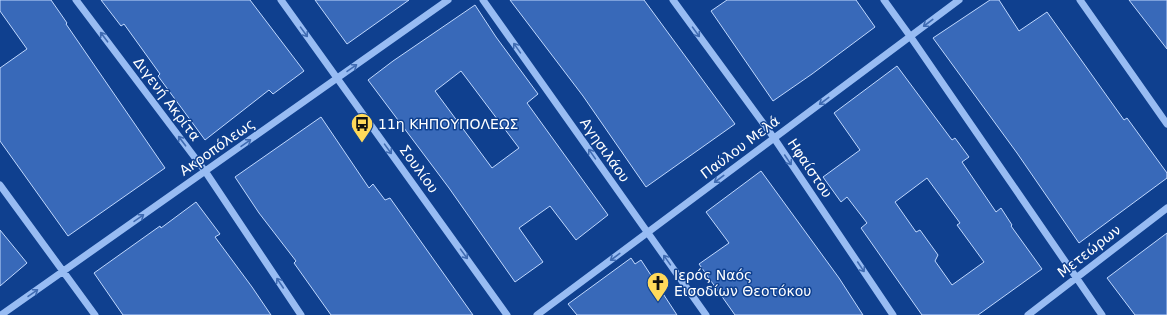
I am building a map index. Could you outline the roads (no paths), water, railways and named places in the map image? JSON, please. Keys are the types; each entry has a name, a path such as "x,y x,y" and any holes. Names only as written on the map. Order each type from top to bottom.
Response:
{"street":[{"name":"Διγενή Ακρίτα","path":"76,0 205,172 301,315"},
{"name":"Σουλίου","path":"282,0 507,315"},
{"name":"Ακροπόλεως","path":"1,315 448,0"},
{"name":"Αγησιλάου","path":"483,0 706,315"},
{"name":"Ηφαίστου","path":"673,0 774,138 893,315"},
{"path":"884,0 1102,315"},
{"name":"Παύλου Μελά","path":"537,315 959,0"},
{"path":"1080,0 1167,124"},
{"path":"0,185 62,272 95,315"},
{"name":"Μετεώρων","path":"1028,315 1167,208"}],"place":[{"name":"11η ΚΗΠΟΥΠΟΛΕΩΣ","path":"362,144"},
{"name":"Ιερός Ναός Εισοδίων Θεοτόκου","path":"658,302"}]}
